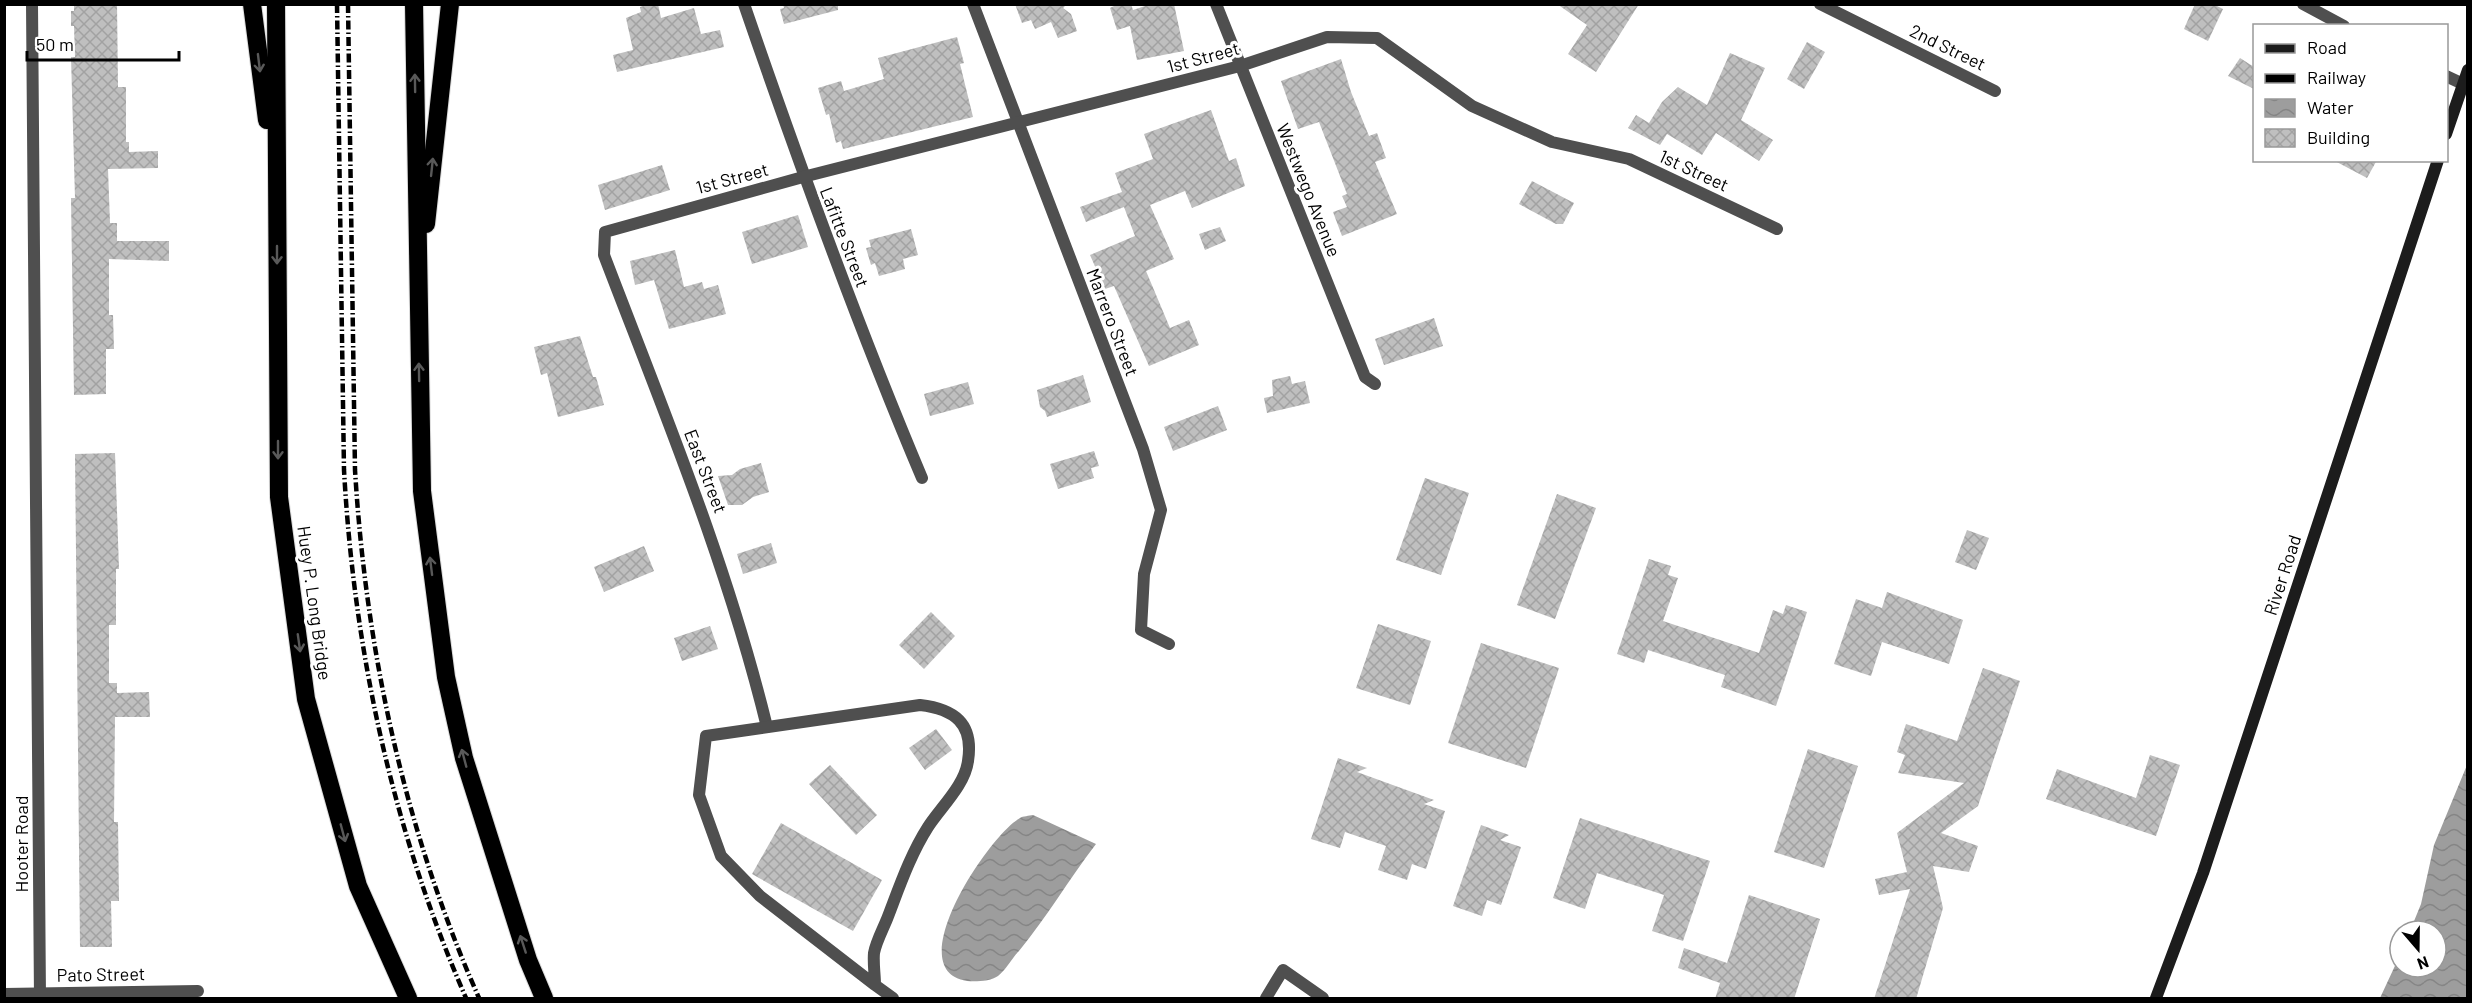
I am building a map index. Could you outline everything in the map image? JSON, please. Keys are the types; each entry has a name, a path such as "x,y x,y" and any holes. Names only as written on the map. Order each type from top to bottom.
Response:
{"highway":[{"path":"252,4 277,196"},
{"path":"276,4 277,196"},
{"path":"414,4 417,309 422,491 446,677 467,770 528,960 544,999"},
{"path":"417,309 450,4"},
{"name":"Huey P. Long Bridge","path":"277,196 279,497 306,699 358,886 408,999"}],"street":[{"name":"Hooter Road","path":"32,4 40,996"},
{"name":"Lafitte Street","path":"744,4 803,177 872,360 922,478"},
{"name":"Marrero Street","path":"974,4 1017,123 1143,449 1161,510 1144,574 1141,630 1169,644"},
{"name":"Westwego Avenue","path":"1216,4 1365,377 1375,384"},
{"name":"2nd Street","path":"1820,4 1995,91"},
{"path":"2303,4 2340,24"},
{"name":"1st Street","path":"605,232 803,177 1240,66 1327,37 1377,38 1473,106 1552,142 1629,159 1777,229"},
{"path":"2448,128 2468,70"},
{"path":"2448,76 2463,84"},
{"name":"River Road","path":"2156,999 2203,873 2437,162"},
{"name":"East Street","path":"605,232 604,255 708,525 752,667 767,727"},
{"path":"875,985 874,952 908,866 926,830 963,777 968,763 969,746 965,728 955,715 939,707 920,705 705,736 699,795 721,856 760,896 893,999"},
{"path":"1266,999 1283,970 1323,999"},
{"name":"Pato Street","path":"4,994 40,996 198,991"}],"water":[{"path":"2467,765 2467,998 2380,998 2389,979 2448,979 2448,919 2415,919 2421,904 2434,845"},
{"path":"1033,815 1096,844 1039,925 1001,973 987,980 967,981 948,972 942,954 945,930 956,902 971,874 1006,829 1020,818"}],"building":[{"path":"74,4 117,4 118,87 126,87 126,142 129,142 129,152 158,151 158,168 108,169 110,223 117,223 117,241 169,241 169,261 109,259 109,315 113,315 114,349 106,349 106,394 74,395 71,198 75,198 71,57 75,57 71,11 74,11"},
{"path":"658,4 661,18 694,8 701,34 720,30 724,47 617,72 613,55 633,50 626,18 641,12 640,7"},
{"path":"783,4 838,4 838,10 784,24 780,9 784,8"},
{"path":"1015,4 1067,4 1063,8 1071,14 1077,31 1058,38 1051,22 1035,29 1031,20 1022,23"},
{"path":"1118,4 1131,4 1133,10 1151,4 1174,4 1184,51 1137,60 1130,26 1117,30 1110,8"},
{"path":"1557,4 1639,4 1596,72 1568,54 1587,25"},
{"path":"2195,4 2213,4 2223,9 2208,41 2184,29"},
{"path":"957,37 964,63 960,64 973,117 843,149 841,141 836,143 829,114 826,115 818,88 841,81 844,91 884,79 878,58"},
{"path":"1807,42 1825,52 1804,89 1787,79"},
{"path":"1730,53 1765,68 1741,120 1773,140 1759,161 1716,133 1702,155 1667,134 1660,145 1628,128 1636,115 1649,123 1662,102 1678,87 1707,105"},
{"path":"2240,58 2253,66 2253,88 2228,76"},
{"path":"1341,59 1351,92 1369,136 1377,133 1386,158 1375,162 1397,214 1342,236 1333,212 1347,207 1342,196 1347,194 1319,122 1298,129 1281,81"},
{"path":"1211,110 1229,161 1236,158 1245,186 1192,208 1185,191 1150,205 1174,259 1146,271 1170,328 1189,320 1199,345 1149,366 1114,286 1105,289 1090,255 1135,236 1124,207 1086,222 1080,207 1122,192 1115,173 1153,159 1144,134"},
{"path":"2337,162 2376,162 2367,178"},
{"path":"662,165 670,190 605,210 598,185"},
{"path":"1532,181 1574,203 1563,224 1556,224 1519,204"},
{"path":"798,215 808,247 752,264 742,232"},
{"path":"1220,227 1226,241 1205,250 1199,234"},
{"path":"911,229 918,255 903,259 905,269 879,276 875,263 871,265 866,248 871,247 869,240"},
{"path":"675,250 684,287 702,282 704,289 718,285 726,314 669,329 654,280 635,285 630,261"},
{"path":"1434,318 1443,346 1384,365 1375,339"},
{"path":"580,336 604,405 558,417 547,373 541,375 534,347"},
{"path":"1083,375 1091,402 1047,417 1045,411 1040,407 1037,390"},
{"path":"1290,376 1292,384 1305,381 1310,403 1267,413 1264,398 1273,396 1272,380"},
{"path":"968,382 974,404 930,416 924,394"},
{"path":"1218,406 1227,430 1173,451 1164,427"},
{"path":"1094,451 1099,466 1091,468 1094,478 1058,489 1050,464"},
{"path":"115,453 119,569 116,569 116,625 109,625 109,683 117,683 117,693 149,692 150,717 115,717 114,822 118,822 119,901 111,901 112,947 80,947 75,454"},
{"path":"761,463 769,492 753,497 742,505 728,505 718,476 732,475 740,469"},
{"path":"1425,478 1469,493 1441,575 1396,560"},
{"path":"1557,494 1596,508 1555,619 1517,605"},
{"path":"1967,530 1989,538 1976,570 1955,562"},
{"path":"771,543 777,563 743,574 737,554"},
{"path":"644,546 654,571 604,592 594,567"},
{"path":"1649,559 1671,566 1668,575 1678,578 1663,621 1759,653 1773,610 1783,614 1786,605 1807,612 1776,706 1721,687 1725,675 1648,650 1644,663 1617,654"},
{"path":"1887,592 1963,620 1949,664 1882,642 1871,676 1834,664 1856,599 1882,608"},
{"path":"931,612 955,636 924,669 899,645"},
{"path":"1378,624 1431,641 1410,705 1356,688"},
{"path":"710,626 718,649 682,661 674,638"},
{"path":"1481,643 1559,668 1526,768 1448,743"},
{"path":"1983,668 2020,681 1978,806 1941,833 1978,846 1969,872 1933,866 1943,908 1916,999 1874,999 1910,889 1879,895 1875,879 1907,872 1897,833 1964,783 1898,773 1905,755 1897,752 1906,724 1957,741"},
{"path":"936,729 952,750 925,770 909,748"},
{"path":"1808,749 1858,766 1824,868 1774,852"},
{"path":"2150,755 2180,765 2156,836 2046,799 2057,769 2136,798"},
{"path":"1338,758 1367,768 1357,772 1434,800 1424,804 1445,811 1426,869 1412,864 1407,880 1378,870 1386,846 1345,832 1340,848 1311,839"},
{"path":"830,765 877,815 856,835 809,784"},
{"path":"1580,818 1710,861 1683,941 1652,931 1664,895 1597,873 1585,909 1553,898"},
{"path":"781,823 882,880 853,931 752,874"},
{"path":"1481,825 1509,835 1500,840 1521,847 1501,905 1487,900 1482,916 1453,906"},
{"path":"1749,895 1820,919 1794,999 1715,999 1720,983 1678,968 1684,948 1727,963"}],"railway":[{"path":"337,4 344,470 357,606 381,740 398,806 440,935 466,998"},
{"path":"348,4 355,470 360,538 380,673 393,740 410,806 430,871 479,998"}]}
